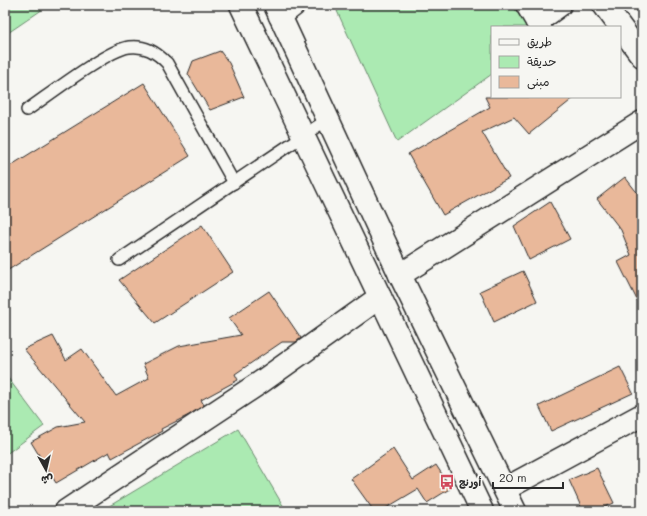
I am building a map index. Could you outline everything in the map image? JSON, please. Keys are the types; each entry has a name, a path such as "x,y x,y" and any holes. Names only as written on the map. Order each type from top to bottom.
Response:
{"street":[{"path":"241,5 482,511"},
{"path":"535,18 560,5"},
{"path":"604,5 620,26"},
{"path":"283,9 328,119 400,275 515,511"},
{"path":"621,28 642,56"},
{"path":"400,275 642,122"},
{"path":"66,511 261,382 380,297"},
{"path":"505,489 642,415"}],"lane":[{"path":"27,110 119,49 140,47 151,50 167,63 234,183"},
{"path":"118,260 328,119"}],"green space":[{"path":"5,5 49,5 5,35"},
{"path":"345,5 512,5 526,26 491,26 491,75 397,142 337,11"},
{"path":"5,374 44,426 5,455"},
{"path":"238,429 285,509 282,511 101,511"}],"building":[{"path":"220,51 229,63 244,97 210,110 188,74 193,61"},
{"path":"144,83 190,156 5,272 5,169"},
{"path":"485,97 574,98 529,134 514,117 482,132 509,178 443,215 408,154 490,107"},
{"path":"625,177 642,199 642,310 618,262 631,255 621,230 597,199"},
{"path":"550,202 570,239 529,260 514,226"},
{"path":"202,225 233,272 155,323 119,280"},
{"path":"523,271 537,301 494,322 480,291"},
{"path":"269,291 301,338 296,342 282,342 235,374 238,380 201,400 204,405 189,415 161,429 162,431 112,458 109,452 56,483 31,442 58,427 85,422 24,349 53,336 66,360 82,349 116,396 149,378 143,364 179,346 241,335 229,318"},
{"path":"620,367 633,393 551,431 539,406"},
{"path":"393,449 413,480 436,465 451,488 427,503 418,489 381,511 374,511 351,479"},
{"path":"597,468 614,503 596,511 583,511 569,480"}],"place":[{"name":"أورنج","path":"447,482"}]}
